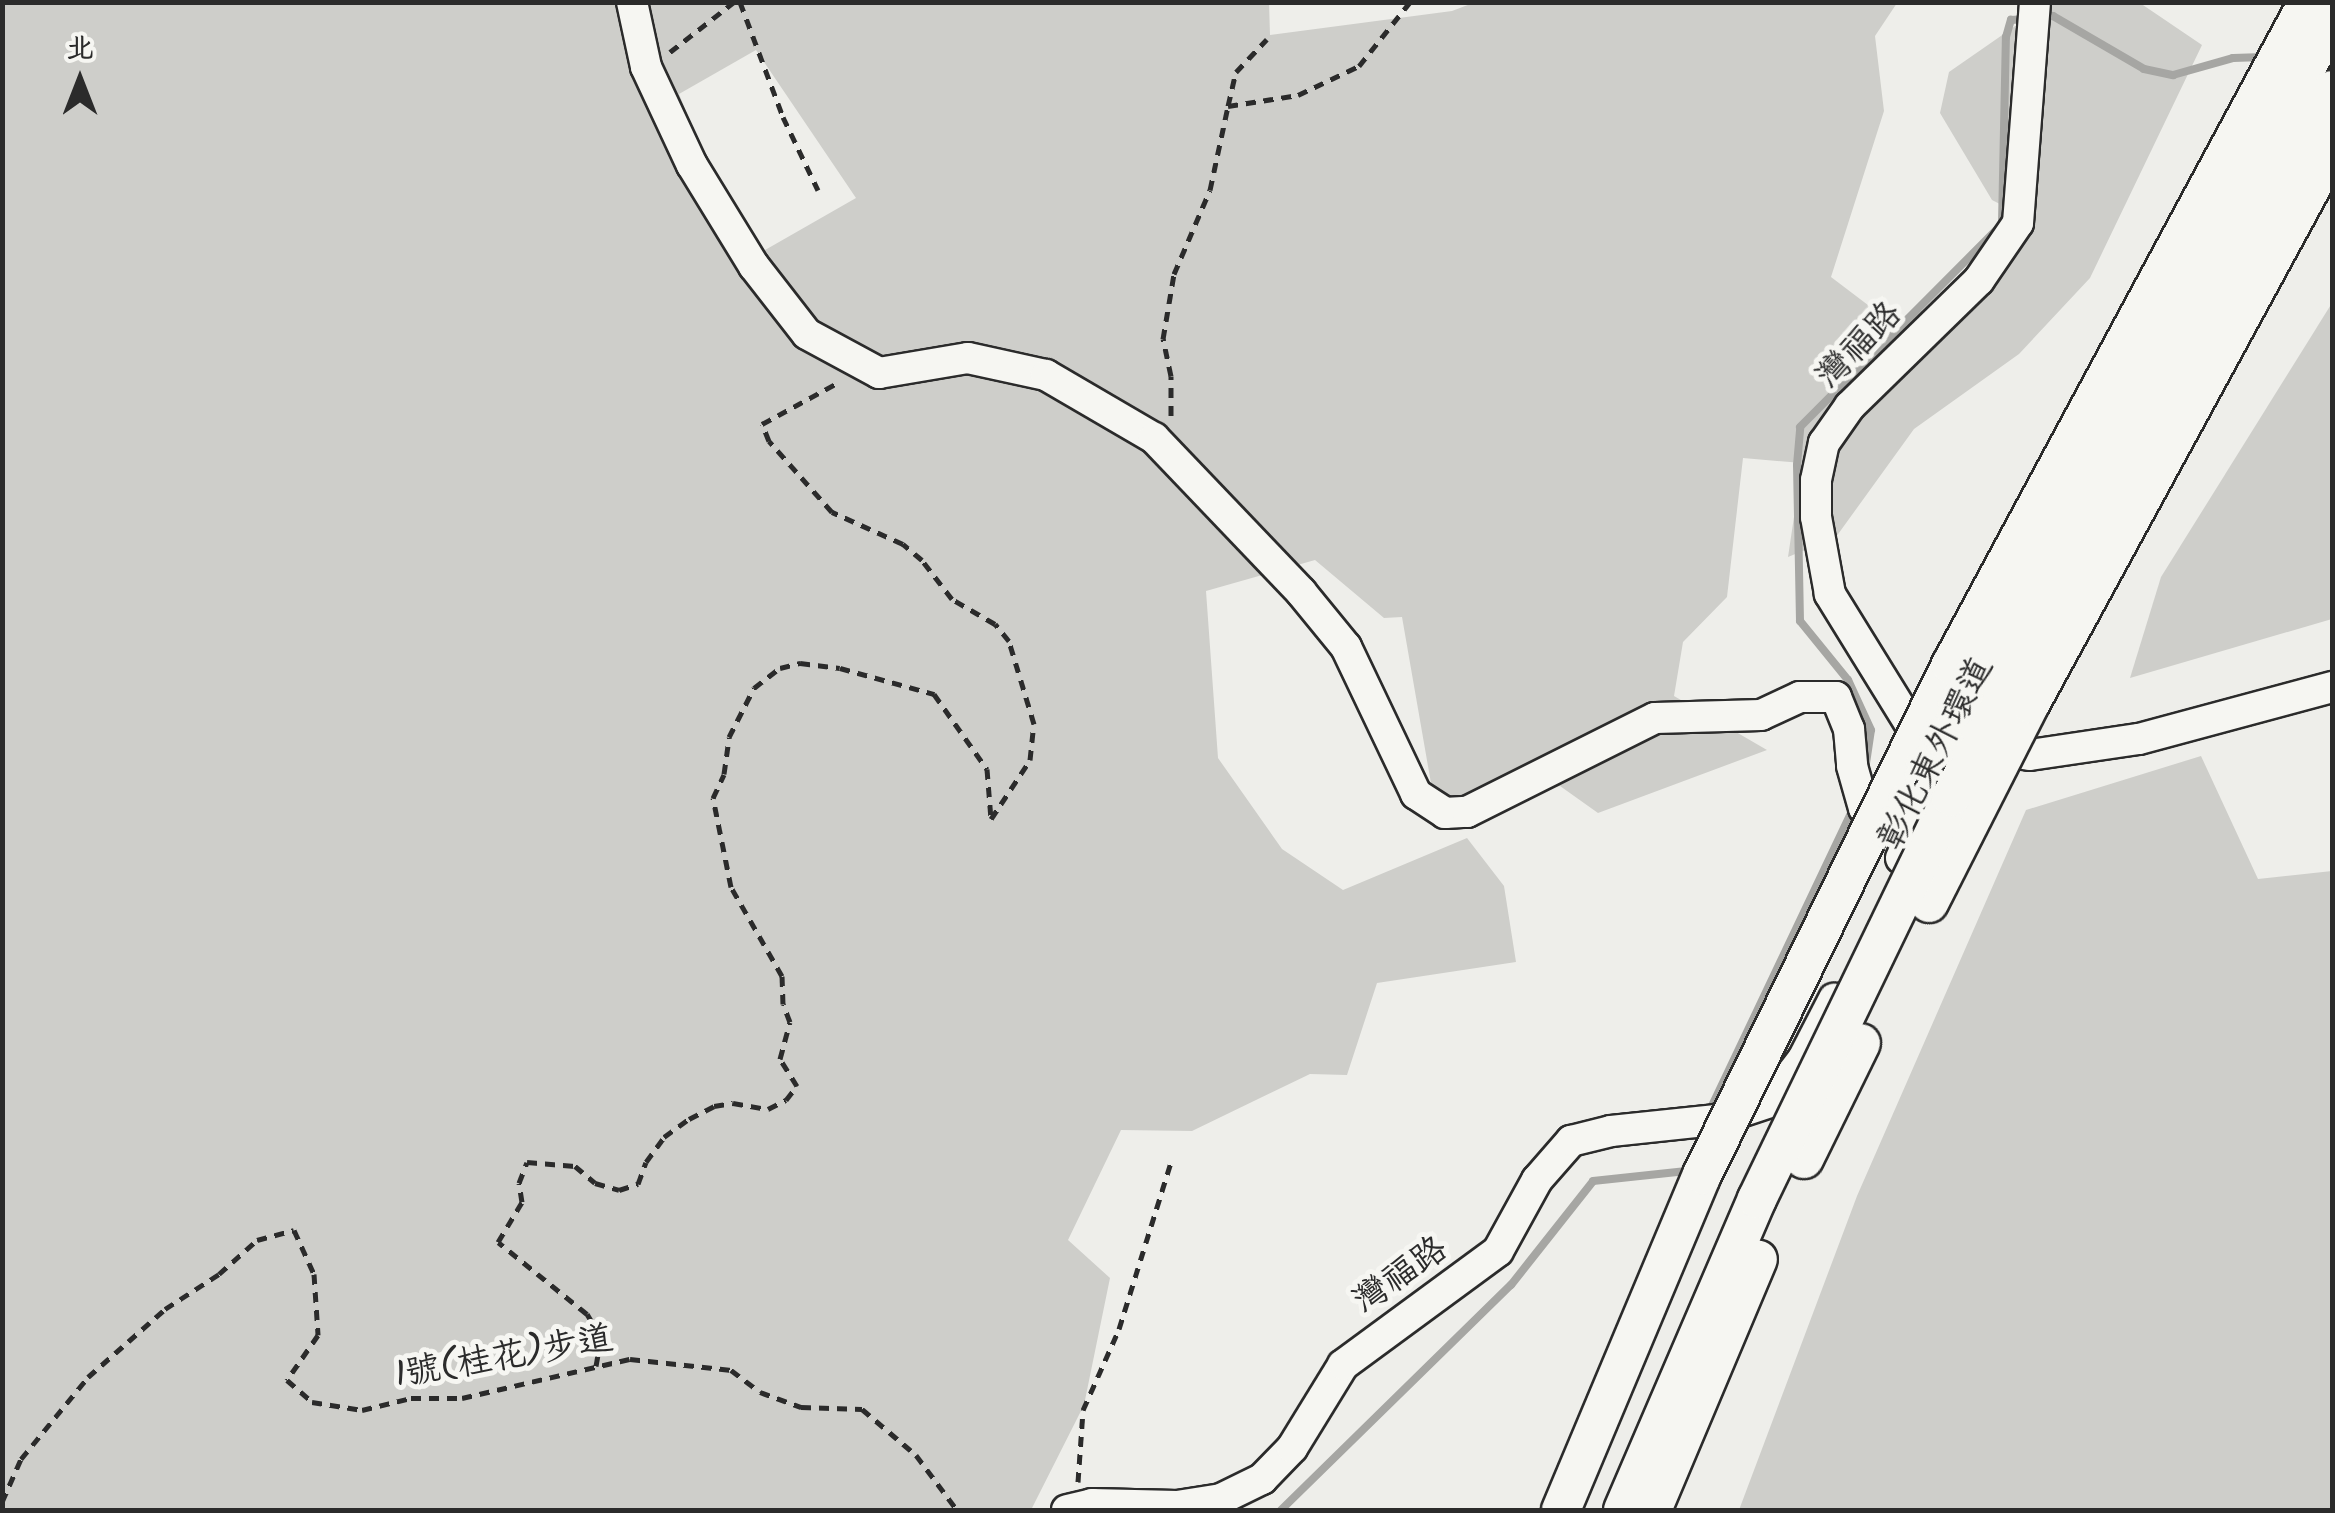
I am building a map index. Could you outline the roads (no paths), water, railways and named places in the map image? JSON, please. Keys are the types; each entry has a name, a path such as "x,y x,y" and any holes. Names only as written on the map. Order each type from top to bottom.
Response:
{"main road":[{"path":"1561,1510 1702,1175 1943,682 2308,2"},
{"name":"彰化東外環道","path":"1587,1510 1725,1184 1924,776 2332,20"},
{"name":"彰化東外環道","path":"1622,1510 1756,1199 1950,797 2332,90"},
{"path":"1652,1510 1780,1208 1977,806 2332,150"}],"street":[{"path":"632,2 646,67 692,165 780,303 807,334 879,374 968,358 1046,375 1154,438 1301,592 1346,647 1416,794 1445,813 1466,812 1655,718 1761,715 1800,698 1836,696 1849,729 1852,766 1864,808 1888,822"},
{"name":"灣福路","path":"1072,1508 1176,1508 1221,1500 1262,1480 1292,1448 1343,1365 1498,1251 1537,1180 1571,1141 1611,1131 1678,1126 1742,1114 1770,1102 1803,1059 1918,824 1920,740 1830,594 1816,518 1816,480 1824,443 1850,406 1979,280 2018,223 2035,2"},
{"path":"1920,740 2030,755 2138,739 2332,687"},
{"name":"灣福路","path":"1678,1126 1746,1102 1759,1087 1888,822 1920,740"}],"waterway":[{"path":"2040,17 2053,16 2144,69 2173,75 2233,58 2263,57"},
{"path":"1865,770 1871,730 1848,680 1800,621 1800,427 2002,224 2006,37 2011,20 2026,19"},
{"path":"1710,1110 1854,807"},
{"path":"1281,1510 1511,1285 1593,1181 1686,1171 1689,1166"}]}
